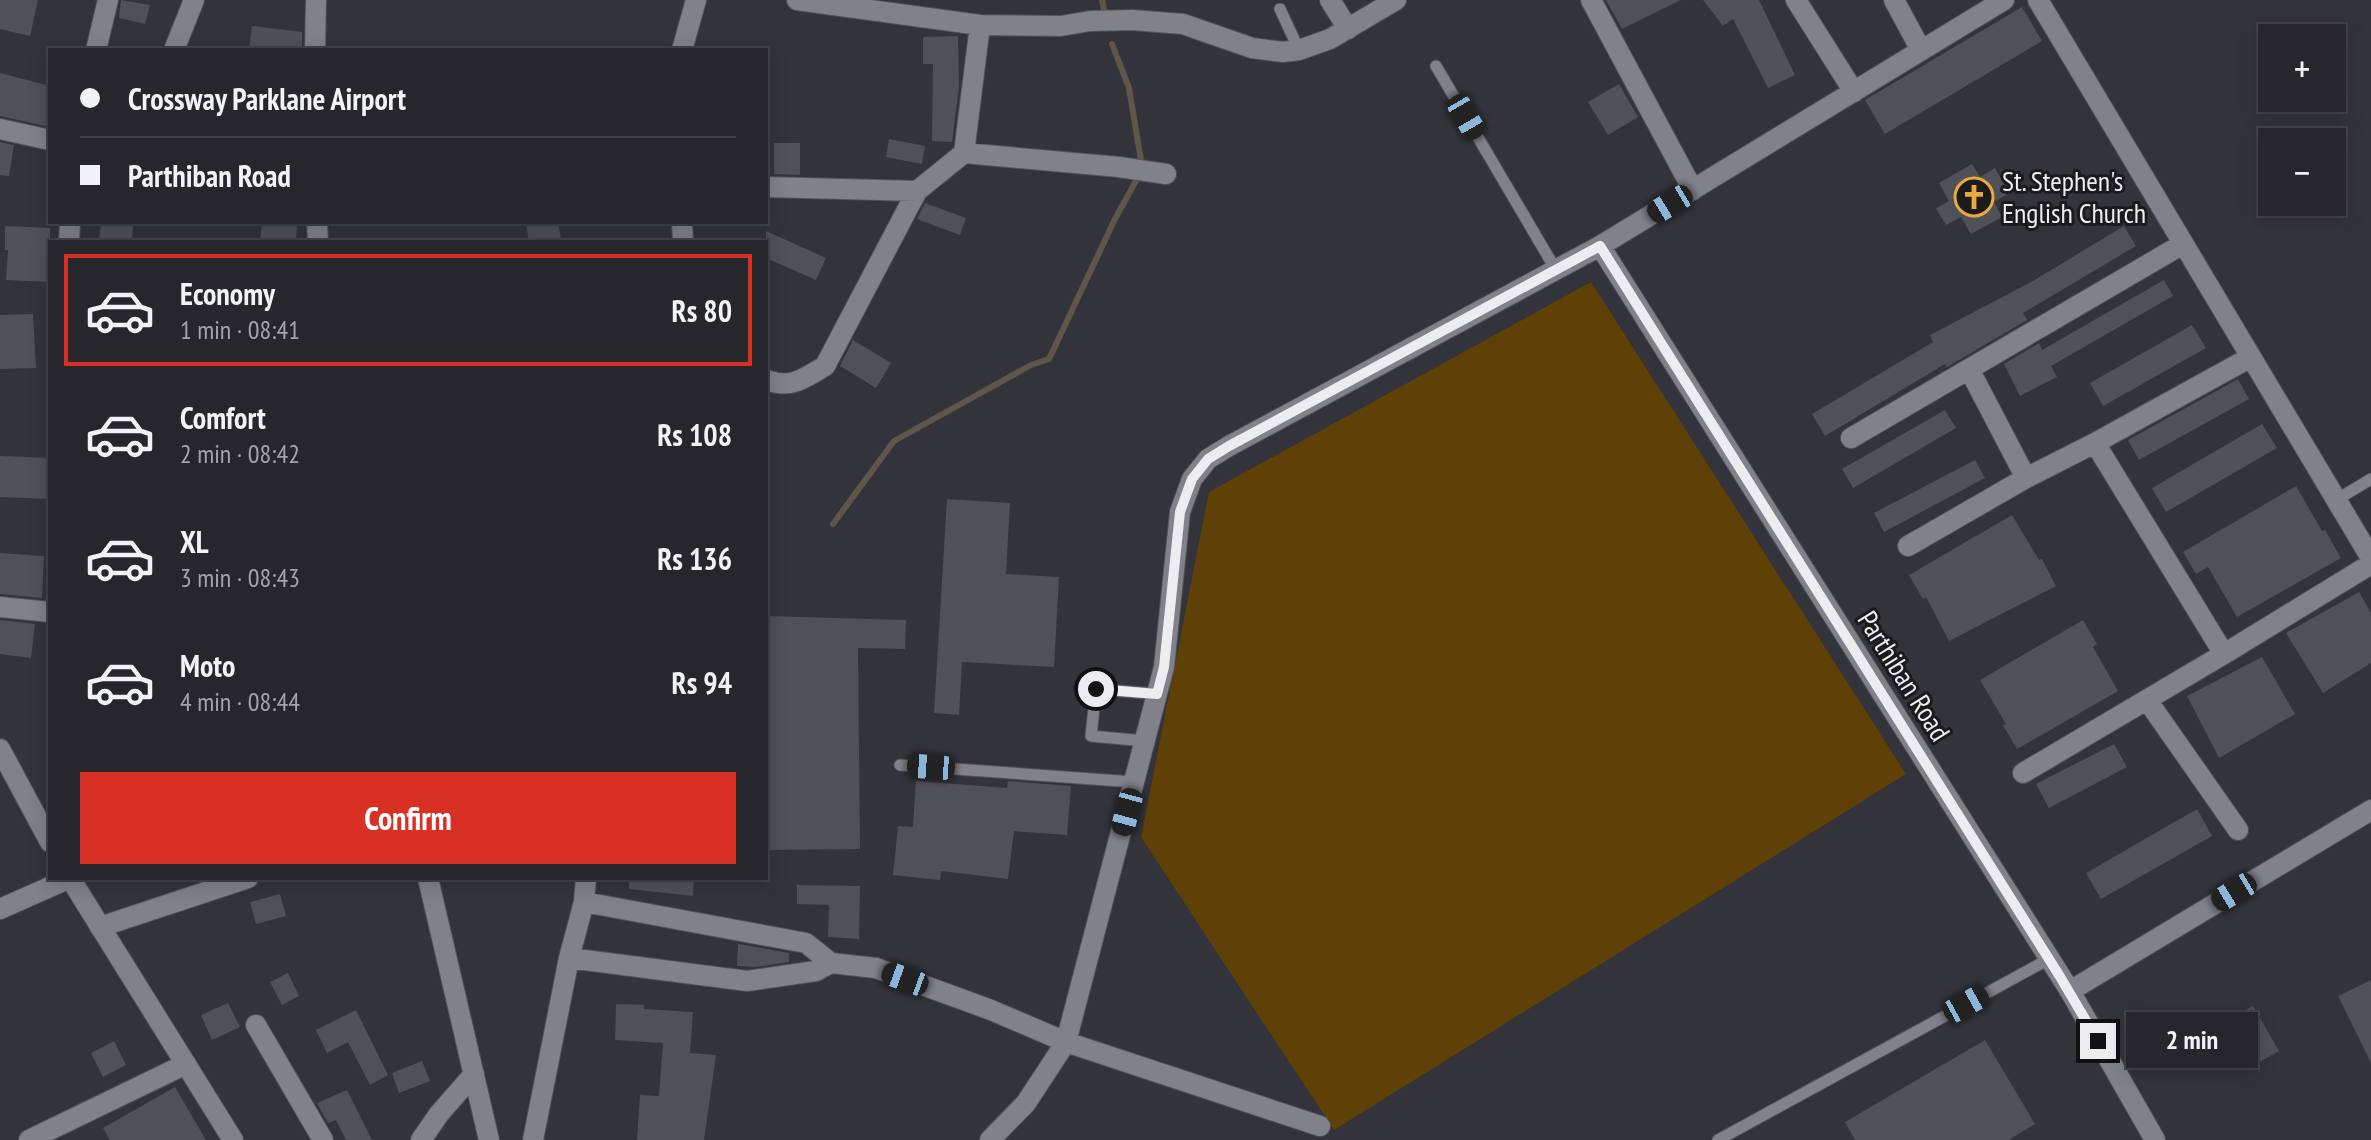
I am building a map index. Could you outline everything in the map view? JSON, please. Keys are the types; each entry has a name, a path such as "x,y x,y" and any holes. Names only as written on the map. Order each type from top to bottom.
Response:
{"street":[{"path":"96,48 108,0"},
{"path":"175,48 194,0"},
{"path":"315,48 316,0"},
{"path":"683,48 696,0"},
{"path":"797,0 980,25 1061,26 1090,21 1132,20 1183,24 1252,48 1283,52 1330,39 1396,0"},
{"path":"1085,0 1090,21"},
{"path":"1330,0 1348,29"},
{"path":"1591,0 1693,190"},
{"path":"1796,0 1854,92"},
{"path":"1894,0 1921,50"},
{"path":"996,1139 1026,1103 1066,1042 1164,667 1180,512 1192,479 1208,459 1600,246 2004,0"},
{"path":"2023,773 2224,654 2371,561 2038,0"},
{"path":"768,381 781,386 801,381 825,366 917,191 964,153 980,25"},
{"path":"0,129 48,140"},
{"path":"964,153 1166,174"},
{"path":"768,187 917,191"},
{"path":"1851,438 2183,244"},
{"name":"Parthiban Road","path":"1600,246 2070,991 2155,1140"},
{"path":"1908,546 2026,478 2251,357"},
{"path":"1969,369 2026,478"},
{"path":"2095,443 2224,654"},
{"path":"0,607 48,612"},
{"path":"2147,700 2238,830"},
{"path":"0,749 48,834"},
{"path":"2070,991 2371,810"},
{"path":"0,909 65,880"},
{"path":"71,880 233,1140"},
{"path":"100,927 242,880"},
{"path":"428,880 489,1140"},
{"path":"533,1140 569,958 584,902 586,880"},
{"path":"584,902 806,943 831,963 876,968 991,1010 1066,1042 1320,1126"},
{"path":"569,958 747,981 816,971 831,963"},
{"path":"256,1025 323,1140"},
{"path":"29,1140 186,1064"},
{"path":"421,1140 474,1074"}],"lane":[{"path":"1280,9 1299,50"},
{"path":"1436,66 1556,270"},
{"path":"2336,500 2371,479"},
{"path":"1145,741 1091,736 1096,689 1157,694"},
{"path":"900,765 1134,782"},
{"path":"1718,1140 2049,959"}],"shaded area":[{"path":"1591,282 1906,774 1334,1130 1141,837 1209,492"}],"building":[{"path":"0,0 38,0 30,36 0,29"},
{"path":"121,0 150,5 145,24 119,18"},
{"path":"1606,0 1681,0 1622,29"},
{"path":"1703,0 1759,0 1795,75 1768,88 1733,19 1723,26"},
{"path":"2022,7 2042,41 1885,134 1865,100"},
{"path":"252,26 302,32 302,48 249,48"},
{"path":"958,36 959,86 952,142 932,141 933,64 923,64 923,37"},
{"path":"0,73 48,85 48,127 0,116"},
{"path":"1619,84 1638,117 1608,135 1588,102"},
{"path":"889,139 925,146 922,164 886,157"},
{"path":"0,142 14,145 9,176 0,175"},
{"path":"774,143 800,143 800,175 774,174"},
{"name":"St. Stephen's English Church","path":"1972,164 1980,177 1995,168 2009,193 1994,202 2002,217 1971,234 1961,217 1946,225 1936,208 1949,201 1939,183"},
{"path":"925,203 966,218 960,235 917,219"},
{"path":"101,224 133,224 132,240 99,240"},
{"path":"262,224 297,224 296,240 260,240"},
{"path":"526,224 558,224 561,240 529,240"},
{"path":"5,226 50,228 48,282 6,280 8,250 5,250"},
{"path":"2124,226 2136,246 2023,313 2027,320 1947,367 1945,364 1825,436 1812,414 1933,342 1930,335 2033,281"},
{"path":"766,231 826,258 816,280 768,259"},
{"path":"2164,280 2173,296 2051,366 2057,377 2020,396 2004,364 2039,343 2042,350"},
{"path":"33,314 36,368 0,369 0,315"},
{"path":"2192,325 2206,348 2103,406 2090,383"},
{"path":"853,340 891,363 876,388 840,366"},
{"path":"2238,379 2249,399 2139,460 2128,440"},
{"path":"1945,410 1956,428 1853,488 1842,469"},
{"path":"2262,424 2277,448 2166,512 2152,488"},
{"path":"0,456 48,458 48,499 0,497"},
{"path":"1975,460 1985,478 1884,532 1874,513"},
{"path":"2296,486 2341,558 2237,617 2208,567 2196,574 2183,552"},
{"path":"947,499 1010,503 1006,574 1059,577 1054,667 962,662 959,715 934,713"},
{"path":"2012,515 2056,586 1949,641 1926,597 1923,599 1909,575"},
{"path":"0,553 44,556 42,598 0,594"},
{"path":"2359,592 2371,613 2371,663 2323,693 2286,633"},
{"path":"768,616 906,620 905,649 858,648 860,849 768,850"},
{"path":"0,620 35,624 31,658 0,654"},
{"path":"2083,620 2097,644 2093,647 2118,691 2017,749 1980,680"},
{"path":"2262,657 2295,714 2219,758 2187,696"},
{"path":"2114,744 2127,767 2049,808 2036,784"},
{"path":"916,781 1007,788 1008,781 1071,786 1067,835 1014,831 1008,879 941,871 940,880 893,875 898,826 913,827"},
{"path":"2197,809 2212,836 2101,899 2086,873"},
{"path":"629,880 694,880 693,896 629,889"},
{"path":"797,885 860,886 859,939 828,937 829,905 797,904"},
{"path":"280,894 286,916 256,924 250,902"},
{"path":"738,944 789,953 789,962 737,966"},
{"path":"288,973 299,996 282,1005 270,982"},
{"path":"2371,980 2371,1063 2338,996"},
{"path":"228,1003 240,1027 212,1040 201,1015"},
{"path":"616,1004 693,1012 690,1053 716,1055 704,1140 637,1140 640,1095 659,1096 663,1043 615,1040"},
{"path":"2253,1006 2279,1051 2245,1070 2219,1025"},
{"path":"356,1010 388,1075 370,1085 348,1042 327,1053 316,1030"},
{"path":"1985,1040 2035,1124 2009,1140 1855,1140 1845,1122"},
{"path":"114,1041 126,1065 103,1077 91,1053"},
{"path":"422,1061 430,1081 399,1093 392,1073"},
{"path":"175,1087 206,1140 110,1140 103,1128"},
{"path":"347,1090 372,1140 346,1140 336,1120 328,1123 317,1103"}],"waterway":[{"path":"1102,0 1104,10"},
{"path":"1112,44 1129,88 1141,160"},
{"path":"833,524 894,441 1031,365 1049,359 1137,179"}],"place":[{"name":"St. Stephen's English Church","path":"1974,197"}],"route":[{"path":"1096,689 1157,694 1164,667 1180,512 1192,479 1208,459 1600,246 2098,1041"}]}
